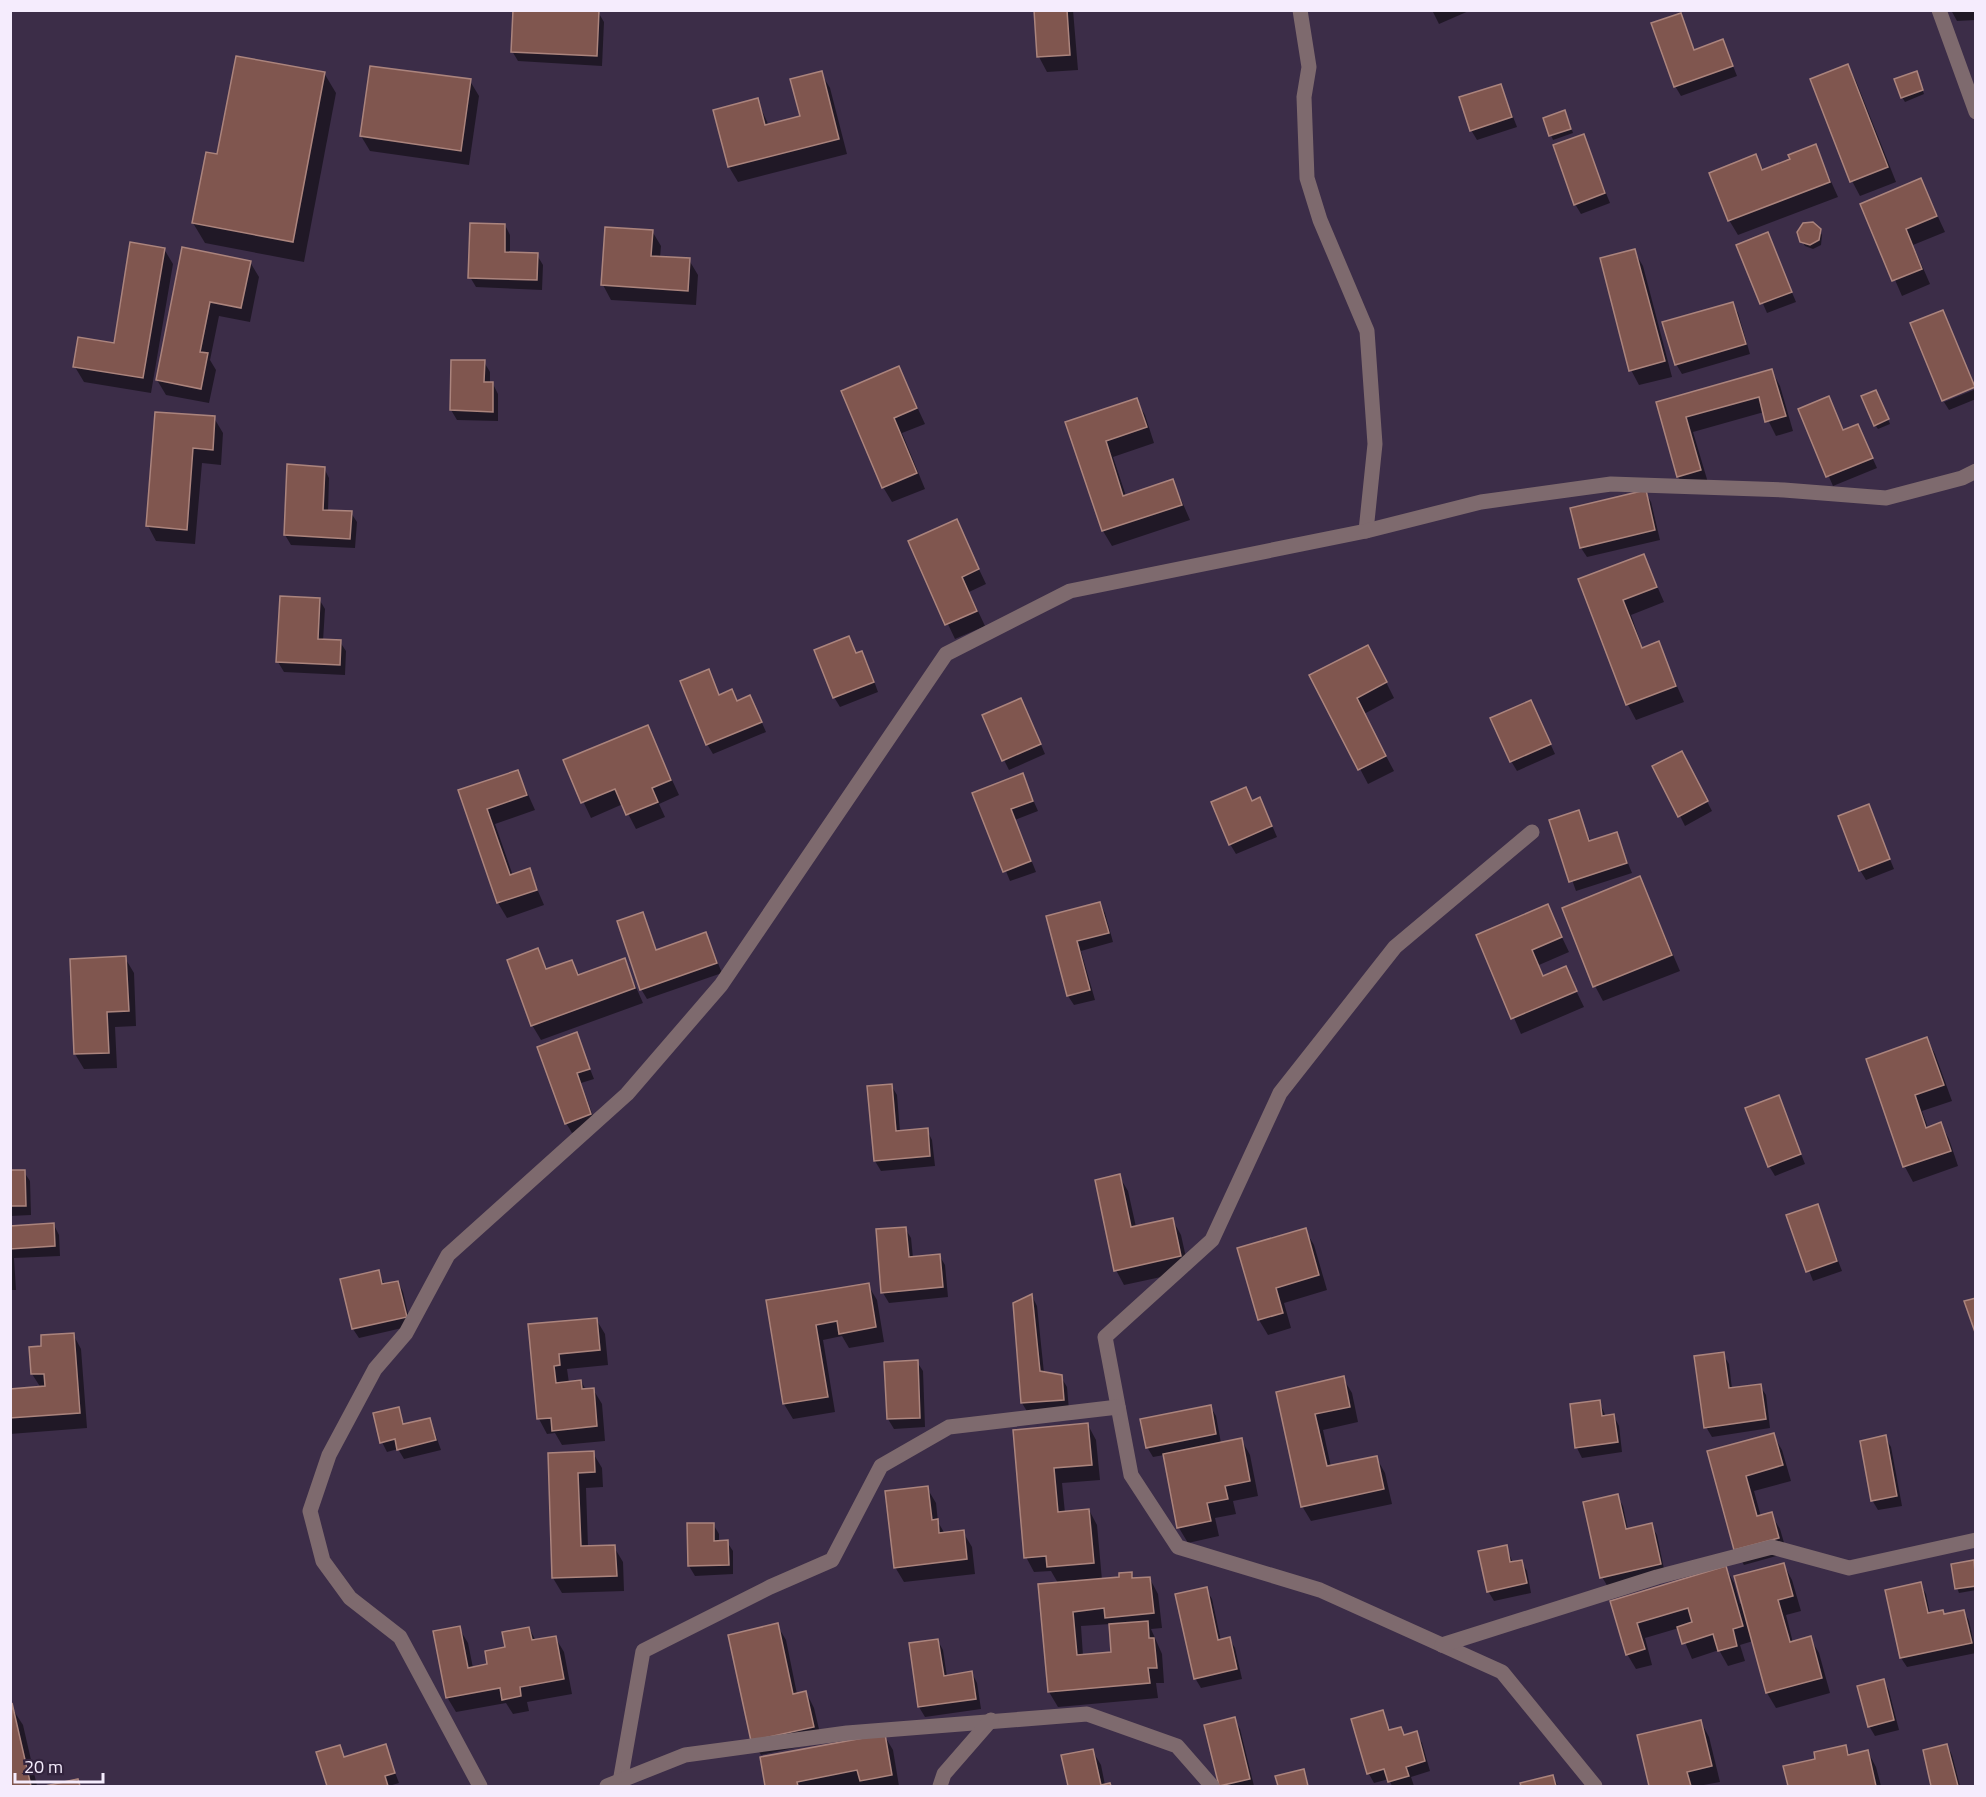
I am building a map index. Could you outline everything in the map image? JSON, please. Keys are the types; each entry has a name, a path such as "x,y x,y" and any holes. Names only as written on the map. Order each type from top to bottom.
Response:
{"street":[{"path":"1300,10 1309,67 1304,97 1306,178 1320,220 1368,331 1375,444 1366,531"},
{"path":"1939,10 1976,112"},
{"path":"480,1786 400,1638 350,1598 323,1561 310,1511 328,1455 375,1369 406,1333 448,1255 627,1094 721,985 946,654 1070,591 1243,554 1366,531 1481,502 1611,484 1784,490 1886,498 1962,478 1976,471"},
{"path":"1532,832 1395,947 1280,1093 1212,1240 1106,1337 1131,1475 1178,1547 1320,1590 1502,1672 1595,1786"},
{"path":"614,1784 643,1651 770,1587 832,1560 881,1466 949,1427 1118,1407"},
{"path":"1442,1645 1658,1577 1772,1547 1849,1568 1976,1540"},
{"path":"614,1784 685,1755 847,1733 1087,1714 1177,1746 1212,1786"},
{"path":"940,1786 944,1774 991,1720"}],"building":[{"path":"513,10 599,11 597,56 511,52"},
{"path":"1034,10 1067,10 1070,55 1037,57"},
{"path":"1681,13 1694,50 1723,39 1733,66 1674,87 1651,23"},
{"path":"236,56 325,72 293,242 192,223 206,152 217,154"},
{"path":"1848,64 1888,167 1850,182 1810,79"},
{"path":"370,66 471,79 461,151 360,136"},
{"path":"822,71 839,139 728,167 713,110 758,98 765,125 800,116 790,79"},
{"path":"1917,71 1923,90 1901,98 1894,79"},
{"path":"1501,84 1512,117 1470,131 1459,97"},
{"path":"1565,110 1571,129 1549,136 1543,118"},
{"path":"1584,134 1605,193 1574,205 1553,145"},
{"path":"1816,144 1830,182 1728,221 1709,173 1756,154 1762,170 1790,159 1788,155"},
{"path":"1921,178 1937,216 1906,229 1922,269 1892,281 1860,204"},
{"path":"1813,222 1821,229 1819,240 1810,245 1800,242 1797,232 1803,223"},
{"path":"470,223 505,224 505,252 538,253 537,280 468,278"},
{"path":"605,227 653,230 651,256 690,258 688,291 601,285"},
{"path":"1768,232 1792,292 1760,304 1736,245"},
{"path":"130,242 165,248 143,378 73,367 78,337 114,343"},
{"path":"182,247 251,261 241,308 210,302 200,352 208,353 201,389 156,380"},
{"path":"1635,249 1665,361 1629,371 1600,258"},
{"path":"1733,302 1746,344 1675,365 1662,322"},
{"path":"1943,310 1975,387 1942,401 1910,323"},
{"path":"451,360 485,360 484,382 493,382 493,412 450,410"},
{"path":"899,366 917,408 894,418 917,473 882,488 841,391"},
{"path":"1772,369 1786,416 1765,422 1759,397 1686,417 1701,470 1677,477 1656,402"},
{"path":"1876,390 1889,419 1874,426 1861,396"},
{"path":"1829,396 1843,430 1858,424 1873,458 1826,477 1798,409"},
{"path":"1137,398 1147,427 1106,441 1123,496 1173,479 1182,505 1102,531 1065,422"},
{"path":"155,412 215,416 213,450 193,448 187,530 146,526"},
{"path":"287,464 325,467 323,510 352,511 350,539 284,535"},
{"path":"1646,490 1655,530 1580,548 1570,508"},
{"path":"957,519 979,569 962,577 977,611 945,625 908,541"},
{"path":"1644,554 1657,587 1623,600 1642,648 1659,641 1676,686 1626,705 1578,579"},
{"path":"280,596 320,598 318,639 341,640 340,665 276,662"},
{"path":"849,636 856,653 862,651 874,682 833,698 814,650"},
{"path":"1368,645 1387,682 1357,698 1386,756 1358,770 1309,675"},
{"path":"709,669 719,695 732,689 737,701 750,695 762,722 706,745 680,681"},
{"path":"1021,698 1041,744 1002,761 982,715"},
{"path":"1531,700 1551,744 1510,762 1490,718"},
{"path":"648,725 671,780 652,788 658,802 626,815 615,789 581,803 563,760"},
{"path":"1682,751 1708,801 1678,817 1652,766"},
{"path":"518,770 527,795 487,809 510,875 530,868 537,890 497,903 458,790"},
{"path":"1023,773 1033,801 1011,809 1031,861 1003,872 972,793"},
{"path":"1246,787 1252,801 1260,797 1272,826 1229,845 1211,802"},
{"path":"1869,804 1890,859 1859,871 1838,816"},
{"path":"1579,810 1589,841 1617,832 1627,863 1569,882 1549,820"},
{"path":"1640,876 1672,955 1593,987 1562,908"},
{"path":"1100,902 1109,933 1077,941 1090,990 1067,996 1046,916"},
{"path":"1548,904 1562,937 1532,950 1543,976 1566,966 1577,991 1511,1019 1476,935"},
{"path":"643,912 656,950 706,932 717,963 640,990 617,921"},
{"path":"538,948 546,969 572,960 578,975 625,958 635,988 531,1026 507,960"},
{"path":"126,956 129,1011 107,1012 109,1053 74,1054 70,959"},
{"path":"577,1032 590,1069 577,1073 591,1114 565,1124 537,1047"},
{"path":"1927,1037 1944,1085 1915,1095 1926,1128 1941,1122 1951,1151 1903,1167 1866,1059"},
{"path":"892,1084 896,1131 928,1128 930,1156 874,1161 867,1086"},
{"path":"1779,1095 1801,1154 1768,1167 1745,1108"},
{"path":"10,1170 25,1170 26,1206 10,1206"},
{"path":"1120,1174 1131,1227 1173,1218 1181,1256 1114,1271 1095,1180"},
{"path":"1818,1204 1837,1261 1806,1272 1786,1215"},
{"path":"54,1223 55,1246 10,1249 10,1226"},
{"path":"906,1227 909,1257 940,1254 943,1287 881,1293 876,1229"},
{"path":"1306,1228 1319,1275 1276,1288 1283,1313 1258,1320 1237,1248"},
{"path":"379,1270 382,1284 398,1281 407,1317 352,1329 340,1279"},
{"path":"869,1283 876,1327 839,1334 837,1321 816,1325 828,1397 783,1404 766,1300"},
{"path":"1032,1294 1040,1371 1062,1375 1064,1400 1021,1403 1013,1303"},
{"path":"1976,1298 1976,1335 1964,1301"},
{"path":"597,1318 600,1350 559,1354 560,1365 554,1366 556,1383 581,1380 582,1389 594,1388 597,1426 552,1431 551,1418 537,1419 528,1324"},
{"path":"74,1333 80,1413 10,1418 10,1389 45,1386 44,1374 31,1374 29,1347 41,1346 41,1335"},
{"path":"1724,1352 1729,1388 1761,1384 1766,1419 1704,1428 1694,1356"},
{"path":"918,1360 920,1418 887,1419 884,1362"},
{"path":"1344,1376 1350,1407 1315,1414 1327,1466 1377,1456 1384,1489 1301,1507 1276,1392"},
{"path":"1600,1400 1602,1416 1614,1414 1618,1442 1575,1448 1570,1404"},
{"path":"1211,1405 1216,1434 1146,1448 1140,1419"},
{"path":"399,1407 403,1424 430,1418 436,1440 397,1450 395,1439 380,1443 373,1413"},
{"path":"1088,1423 1092,1465 1054,1468 1058,1512 1089,1509 1094,1563 1047,1567 1046,1556 1024,1558 1013,1430"},
{"path":"1774,1433 1783,1465 1746,1476 1757,1516 1772,1512 1779,1538 1734,1550 1707,1451"},
{"path":"1886,1435 1897,1496 1871,1501 1860,1441"},
{"path":"1242,1438 1250,1481 1225,1486 1228,1499 1207,1503 1211,1521 1177,1528 1163,1454"},
{"path":"594,1451 595,1472 578,1473 581,1546 615,1545 617,1576 552,1578 548,1453"},
{"path":"928,1486 932,1520 938,1519 939,1533 964,1530 967,1559 894,1568 885,1491"},
{"path":"1618,1494 1626,1529 1652,1523 1661,1564 1600,1578 1583,1502"},
{"path":"687,1523 714,1523 714,1541 728,1540 729,1565 688,1566"},
{"path":"1507,1545 1510,1562 1522,1560 1527,1583 1487,1592 1478,1551"},
{"path":"1974,1560 1976,1586 1955,1589 1951,1564"},
{"path":"1784,1563 1793,1596 1778,1600 1790,1642 1811,1636 1822,1678 1766,1693 1734,1576"},
{"path":"1726,1566 1743,1626 1733,1629 1737,1646 1718,1651 1713,1634 1682,1644 1677,1627 1692,1622 1688,1608 1637,1623 1645,1649 1626,1655 1610,1601"},
{"path":"1132,1572 1132,1578 1150,1577 1154,1613 1105,1618 1104,1608 1073,1612 1077,1655 1111,1652 1109,1624 1148,1621 1149,1638 1154,1638 1157,1668 1148,1668 1150,1683 1048,1692 1038,1584 1119,1577 1119,1573"},
{"path":"1921,1582 1928,1613 1943,1610 1944,1614 1964,1610 1972,1643 1900,1658 1885,1590"},
{"path":"1207,1587 1218,1640 1230,1637 1237,1669 1194,1679 1175,1594"},
{"path":"778,1623 793,1694 806,1691 814,1727 751,1741 728,1635"},
{"path":"460,1626 468,1668 487,1664 485,1651 505,1647 502,1632 529,1627 532,1640 556,1636 564,1679 520,1687 521,1696 502,1700 500,1688 446,1698 433,1631"},
{"path":"938,1639 944,1676 972,1671 976,1699 918,1707 909,1643"},
{"path":"1884,1679 1894,1720 1868,1727 1857,1686"},
{"path":"12,1703 31,1786 10,1786"},
{"path":"1383,1710 1389,1730 1401,1727 1404,1735 1417,1731 1425,1761 1406,1767 1409,1776 1388,1782 1384,1769 1367,1774 1351,1719"},
{"path":"1235,1717 1250,1779 1219,1786 1204,1725"},
{"path":"1701,1720 1712,1766 1687,1772 1691,1786 1649,1786 1637,1735"},
{"path":"885,1734 892,1775 860,1781 857,1770 797,1782 798,1786 765,1786 760,1757"},
{"path":"386,1744 395,1773 385,1776 388,1786 327,1786 316,1752 340,1745 344,1757"},
{"path":"1947,1744 1958,1786 1931,1786 1923,1750"},
{"path":"1846,1745 1848,1755 1868,1750 1876,1786 1788,1786 1783,1766 1815,1759 1814,1752"},
{"path":"1093,1749 1101,1785 1110,1783 1111,1786 1068,1786 1061,1755"},
{"path":"1304,1769 1308,1786 1278,1786 1275,1776"},
{"path":"1553,1775 1556,1786 1521,1786 1520,1783"},
{"path":"78,1779 80,1786 45,1786"}]}
